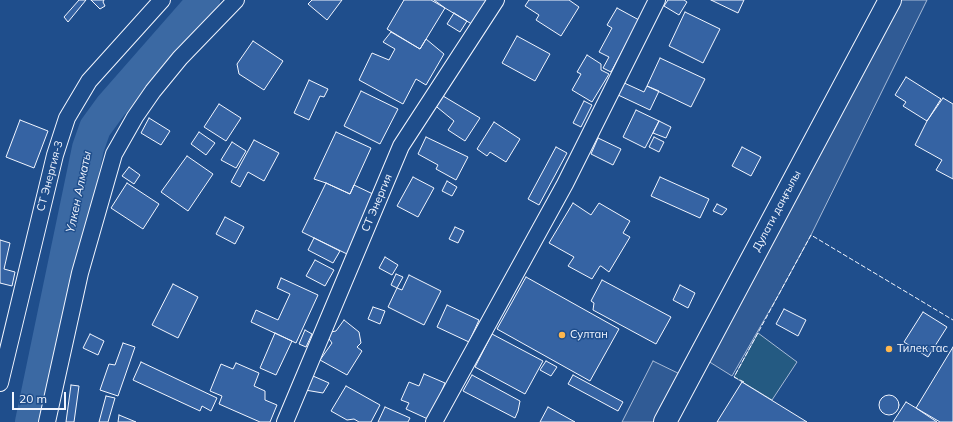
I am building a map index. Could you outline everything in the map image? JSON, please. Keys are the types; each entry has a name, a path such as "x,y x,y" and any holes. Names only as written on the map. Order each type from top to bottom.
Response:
{"main road":[{"name":"Дулати даңғылы","path":"665,422 890,0"}],"street":[{"name":"СТ Энергия-3","path":"0,383 55,155 67,118 89,81 162,0"},
{"path":"48,422 80,273 114,154 135,116 153,91 180,58 236,0"},
{"name":"СТ Энергия","path":"285,422 401,146 496,0"},
{"path":"434,422 565,184 657,0"}],"shaded area":[{"path":"890,0 927,0 811,235 732,376 700,356"},
{"path":"758,333 797,362 772,400 734,377"},
{"path":"653,361 686,377 663,422 622,422"}],"building":[{"path":"79,0 86,0 68,22 64,17"},
{"path":"91,0 104,0 103,2 105,6 100,9"},
{"path":"312,0 342,0 327,20 308,4"},
{"path":"404,0 431,0 445,8 420,49 387,29"},
{"path":"434,0 491,0 475,26"},
{"path":"529,0 569,0 579,7 561,36 536,20 539,15 525,6"},
{"path":"668,0 684,0 687,2 679,15 664,6"},
{"path":"711,0 744,0 738,13"},
{"path":"617,8 639,20 611,72 603,68 609,57 599,52 612,28 607,25"},
{"path":"685,12 720,29 703,63 669,46"},
{"path":"454,13 467,21 460,32 447,24"},
{"path":"391,32 420,49 426,39 444,54 426,85 416,79 403,104 359,80 372,53 389,60 395,49 383,42"},
{"path":"517,36 550,54 535,81 502,63"},
{"path":"253,41 283,61 264,90 239,74 237,64"},
{"path":"587,55 601,64 601,70 609,74 592,102 572,90 581,74 577,72"},
{"path":"660,58 705,79 691,107 647,86"},
{"path":"906,77 941,99 927,121 903,106 906,102 895,95"},
{"path":"309,80 328,89 324,97 320,96 309,120 294,113"},
{"path":"622,82 644,92 647,86 659,91 650,110 616,94"},
{"path":"361,91 398,109 380,144 344,126"},
{"path":"438,93 480,118 465,141 448,130 454,121 432,103"},
{"path":"943,98 953,104 953,179 936,170 942,160 915,145 927,121"},
{"path":"584,101 592,105 581,127 573,123"},
{"path":"219,104 241,118 226,141 204,127"},
{"path":"636,110 659,121 645,148 623,137"},
{"path":"149,118 170,131 161,145 141,133"},
{"path":"20,120 48,131 34,168 6,157"},
{"path":"659,121 671,127 666,138 653,133"},
{"path":"494,122 520,139 506,162 490,152 487,156 477,149"},
{"path":"199,132 215,143 206,155 191,144"},
{"path":"336,132 371,148 350,194 314,179"},
{"path":"426,137 468,157 456,180 436,169 438,165 418,154"},
{"path":"654,137 664,142 659,152 649,147"},
{"path":"598,138 621,149 613,165 591,154"},
{"path":"254,140 279,153 264,181 248,172 240,187 231,182"},
{"path":"232,142 246,151 236,168 221,160"},
{"path":"556,147 567,153 539,205 528,199"},
{"path":"742,147 761,157 751,176 732,166"},
{"path":"187,156 213,174 188,211 161,192"},
{"path":"129,167 140,175 134,184 122,176"},
{"path":"413,177 434,188 418,217 397,206"},
{"path":"660,177 709,199 700,218 651,196"},
{"path":"447,181 457,187 452,196 442,191"},
{"path":"127,183 159,204 143,229 111,208"},
{"path":"326,183 350,194 354,185 375,195 347,254 302,232"},
{"path":"573,203 591,215 599,203 630,221 623,233 630,237 609,272 600,266 592,279 568,266 574,257 549,243"},
{"path":"717,204 727,209 722,215 713,211"},
{"path":"225,217 244,227 235,244 216,234"},
{"path":"455,227 464,231 458,243 449,239"},
{"path":"314,238 340,251 333,263 308,250"},
{"path":"0,240 10,243 4,269 15,272 12,286 0,283"},
{"path":"385,257 398,265 392,275 379,268"},
{"path":"315,260 334,270 325,286 306,276"},
{"path":"396,274 403,277 397,288 391,285"},
{"path":"409,275 441,291 424,325 388,307 397,288 402,290"},
{"path":"526,277 619,329 590,381 497,329"},
{"path":"281,278 318,295 296,343 251,322 256,310 278,320 290,294 277,288"},
{"path":"602,280 671,317 656,344 593,310 594,303 591,301"},
{"path":"173,284 198,297 178,338 152,325"},
{"path":"680,285 695,293 688,308 673,300"},
{"path":"447,305 479,320 469,342 437,327"},
{"path":"373,307 385,311 380,324 368,319"},
{"path":"784,309 806,320 798,336 776,324"},
{"path":"923,312 947,327 928,357 904,342"},
{"path":"344,320 359,332 361,343 357,347 362,351 347,375 320,360 332,343 327,336 331,332 336,331"},
{"path":"305,330 312,334 306,347 299,344"},
{"path":"275,333 292,341 276,375 260,368"},
{"path":"90,334 104,341 98,355 83,348"},
{"path":"492,334 543,361 525,394 475,367"},
{"path":"123,343 135,347 118,396 100,390 109,364 115,365"},
{"path":"953,347 953,422 940,422 916,408"},
{"path":"546,361 557,367 551,376 540,370"},
{"path":"141,362 217,398 211,411 202,406 200,411 133,380"},
{"path":"236,363 259,373 254,386 265,391 265,400 277,405 270,422 260,422 219,404 222,396 210,391 221,364 233,369"},
{"path":"424,374 445,383 430,420 406,409 409,403 401,400 409,382 419,386"},
{"path":"472,375 520,401 515,418 463,391"},
{"path":"573,375 623,402 618,411 568,384"},
{"path":"313,376 329,383 323,393 305,390"},
{"path":"742,382 807,422 717,422"},
{"path":"71,385 79,386 74,422 66,422"},
{"path":"346,386 380,405 371,422 359,422 354,419 347,420 331,411"},
{"path":"889,395 896,398 899,405 896,412 889,415 882,412 879,405 882,398"},
{"path":"106,396 115,398 108,422 99,422"},
{"path":"906,402 916,408 937,422 893,422"},
{"path":"385,407 410,418 408,422 378,422"},
{"path":"548,407 575,422 540,422"},
{"path":"119,415 136,422 118,422"}],"waterway":[{"name":"Үлкен Алматы","path":"31,422 88,148 95,128 111,106 204,0"}],"fence":[{"path":"744,382 734,377 811,235 953,320"}],"place":[{"name":"Султан","path":"562,335"},
{"name":"Тилек тас","path":"889,349"}]}
